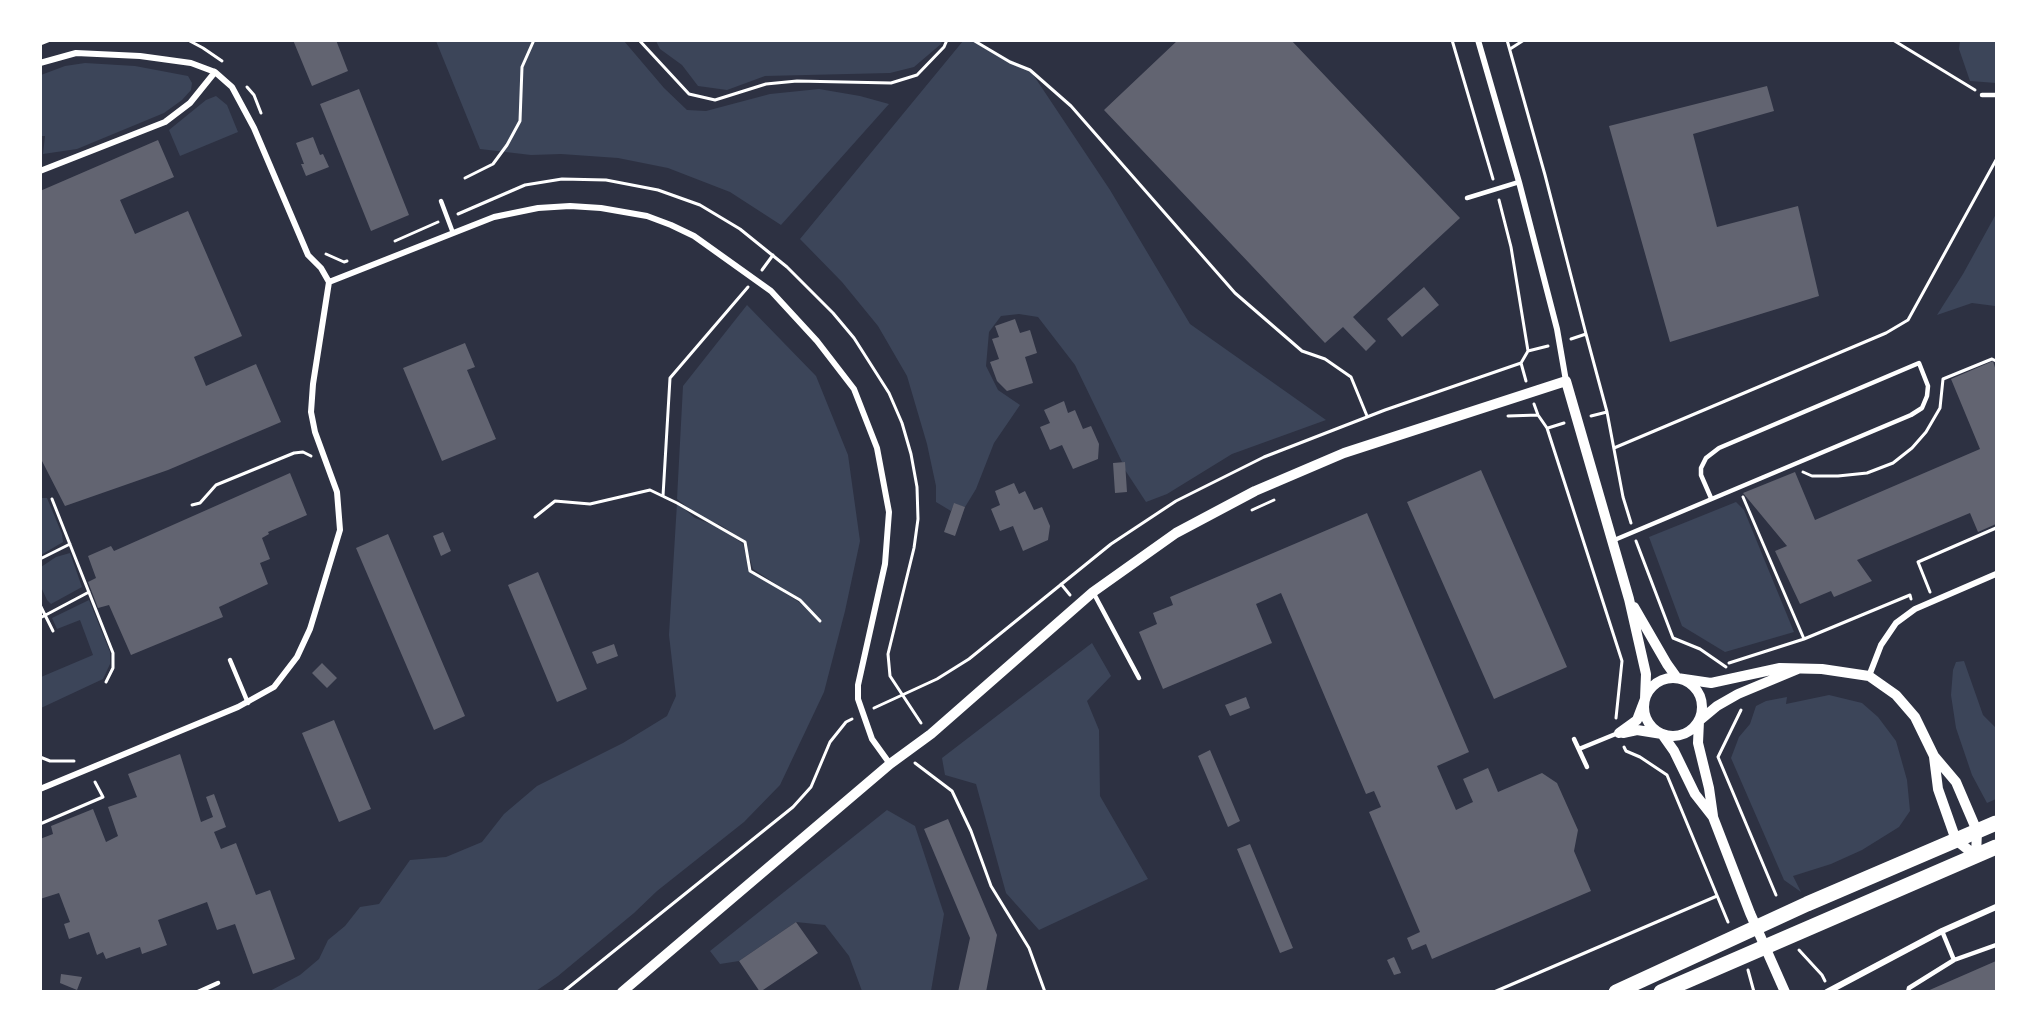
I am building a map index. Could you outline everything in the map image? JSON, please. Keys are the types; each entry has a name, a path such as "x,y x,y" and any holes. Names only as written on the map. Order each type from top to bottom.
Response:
{"highway":[{"path":"1616,992 1710,947 1996,823"},
{"path":"1661,992 1996,847"}],"street":[{"path":"1478,40 1519,182 1557,329 1566,381 1629,599 1646,674 1644,707 1649,723 1662,734 1674,751 1695,794 1713,817"},
{"path":"40,63 76,53 105,52 191,63 215,72 232,87 254,128 308,255 321,268 328,282 311,412 322,453 337,492 340,530 310,629 297,657 274,687 248,703 40,789"},
{"path":"40,171 165,122 190,103 215,72"},
{"path":"328,282 494,217 538,208 570,206 601,208 647,216 671,225 694,236 771,291 817,341 854,390 877,448 890,512 885,564 858,685 858,699 872,739 890,764"},
{"path":"622,992 890,764 931,734 1093,592 1176,533 1255,491 1344,453 1566,381"},
{"path":"1869,676 1881,645 1896,623 1916,609 1996,576"},
{"path":"1629,599 1677,678 1686,681 1699,693 1702,712 1699,721 1698,743 1709,788 1713,817 1754,922 1785,992"},
{"path":"1619,733 1637,720 1645,699 1654,685 1661,680 1677,678 1711,683 1770,669 1845,671 1869,676 1896,695 1915,717 1934,756 1956,782 1977,831 1976,856"},
{"path":"1619,733 1637,730 1679,736 1687,733 1717,706 1738,694 1798,669"},
{"path":"1934,756 1938,789 1956,840 1976,856"},
{"path":"1828,991 1942,931 1996,907"}],"lane":[{"path":"1983,95 1996,95"},
{"path":"1467,198 1519,182"},
{"path":"441,201 453,233"},
{"path":"1612,541 1911,415 1922,408 1928,396 1928,386 1919,363 1719,448 1706,458 1701,468 1701,475 1711,498"},
{"path":"1093,592 1139,678"},
{"path":"230,660 248,703"},
{"path":"1579,749 1619,733"},
{"path":"1574,739 1587,767"},
{"path":"1942,931 1954,960"},
{"path":"1908,992 1909,988 1954,960 1996,945"},
{"path":"198,992 218,983"}],"path":[{"path":"40,44 50,40"},
{"path":"465,178 493,164 507,146 520,121 522,67 534,40"},
{"path":"639,40 688,94 715,100 776,83 797,81 891,83 917,75 944,47 947,40"},
{"path":"973,40 1010,62 1030,70 1071,106 1235,293 1302,351 1325,359 1351,377 1367,416"},
{"path":"1507,40 1586,334"},
{"path":"1509,50 1524,40"},
{"path":"1893,40 1983,95"},
{"path":"1614,448 1886,333 1908,320 1996,160"},
{"path":"394,242 525,185 562,179 606,180 658,190 700,205 740,229 773,255 833,313 854,338 889,393 902,423 917,487 918,519 914,548 888,654 890,676 916,718 931,734"},
{"path":"663,496 670,378 773,255"},
{"path":"344,262 351,261"},
{"path":"1798,468 1804,474 1812,476 1838,476 1868,473 1893,463 1912,448 1926,432 1940,408 1943,379 1992,359 1996,361"},
{"path":"1521,363 1538,415 1547,428 1622,661 1615,722 1619,733 1626,751 1640,757 1667,775 1728,922"},
{"path":"1594,369 1607,412 1623,496 1633,531 1673,638 1725,665 1731,679"},
{"path":"1504,418 1514,415 1538,415"},
{"path":"192,505 200,503 216,485 294,453 303,452 312,457 322,453"},
{"path":"1738,487 1804,639"},
{"path":"535,517 555,501 590,504 650,490 745,542 750,571 800,600 820,621"},
{"path":"1243,515 1282,497"},
{"path":"52,499 113,653 113,668 106,682"},
{"path":"1934,601 1918,562 1996,528"},
{"path":"40,559 70,544"},
{"path":"40,618 89,592"},
{"path":"1725,665 1804,639 1910,596"},
{"path":"40,605 53,631"},
{"path":"1738,694 1741,710 1718,757 1776,895"},
{"path":"923,756 914,763 952,791 971,831 991,886 1029,948 1045,992"},
{"path":"40,757 50,761 84,760"},
{"path":"40,824 103,797 94,782"},
{"path":"1494,992 1717,896"},
{"path":"1799,950 1822,975 1828,991"},
{"path":"1748,969 1755,992"}],"shaded area":[{"path":"436,41 624,41 664,88 687,110 706,111 770,94 819,89 889,104 781,225 730,192 668,168 618,158 561,154 531,155 480,149"},
{"path":"656,41 942,41 914,67 890,73 765,76 727,90 698,86 682,65 660,49"},
{"path":"963,41 974,41 1030,70 1110,190 1190,324 1326,420 1232,454 1167,494 1146,502 1125,470 1125,462 1122,462 1075,365 1038,317 1019,314 1001,316 989,332 986,366 998,390 1020,405 994,443 976,489 965,507 954,504 951,511 936,502 936,486 927,444 907,376 878,326 842,282 800,239"},
{"path":"1960,41 1996,41 1996,83 1970,81 1959,49"},
{"path":"85,63 135,66 188,76 192,83 191,90 164,113 77,149 43,154 45,136 41,136 41,75 65,66"},
{"path":"216,96 227,105 238,132 180,156 169,130 206,100"},
{"path":"1996,214 1996,309 1995,306 1972,303 1937,315 1963,274"},
{"path":"747,305 816,376 848,455 860,541 824,692 780,785 744,822 657,891 558,976 536,991 268,992 300,975 319,959 328,940 345,926 360,907 379,904 410,860 446,857 482,842 504,814 537,786 623,743 667,716 676,696 669,635 677,503 695,518 721,528 743,544 750,571 799,602 813,615 800,600 753,569 745,542 722,526 697,515 677,499 683,386"},
{"path":"41,498 47,498 63,542 41,555"},
{"path":"1736,502 1744,510 1794,632 1725,652 1682,626 1649,537"},
{"path":"70,553 82,587 51,604 41,587 41,567 56,557"},
{"path":"89,600 110,652 110,664 103,679 41,708 41,677 93,655 80,620 57,629 52,618"},
{"path":"1092,643 1111,676 1087,701 1099,730 1100,796 1148,879 1039,930 1006,893 976,784 945,775 942,758"},
{"path":"1964,661 1983,715 1996,728 1996,799 1987,803 1972,775 1956,728 1951,695 1953,670 1956,662"},
{"path":"1829,695 1862,703 1878,717 1896,741 1907,780 1910,811 1899,827 1862,850 1831,864 1793,876 1801,892 1784,880 1731,758 1739,737 1750,724 1756,706 1766,701 1787,697 1786,704"},
{"path":"887,810 915,826 944,914 931,991 862,991 849,956 825,925 796,922 739,961 720,964 710,951"}],"building":[{"path":"293,40 336,40 348,71 312,86"},
{"path":"1178,40 1291,40 1460,218 1353,317 1376,341 1366,351 1343,327 1325,343 1104,110"},
{"path":"1767,86 1774,111 1693,134 1717,227 1798,206 1819,296 1670,342 1609,126"},
{"path":"359,89 409,215 371,231 320,104"},
{"path":"313,137 320,155 323,154 329,167 306,176 296,143"},
{"path":"158,140 174,177 120,200 135,234 188,211 242,336 194,357 206,386 256,364 281,422 168,470 65,506 42,461 40,462 40,191"},
{"path":"1424,287 1439,305 1402,337 1387,319"},
{"path":"1015,319 1020,333 1030,330 1037,353 1025,357 1033,383 1007,391 997,381 990,362 999,359 992,339 999,337 995,326"},
{"path":"465,343 475,367 467,370 496,439 442,461 403,368"},
{"path":"1993,361 1996,371 1996,524 1978,532 1970,513 1857,560 1872,581 1834,597 1831,591 1800,604 1775,551 1787,546 1743,493 1795,472 1815,520 1980,449 1951,379"},
{"path":"1064,401 1068,413 1075,410 1083,429 1091,426 1099,444 1098,459 1073,469 1062,445 1050,450 1040,427 1050,423 1044,410"},
{"path":"1125,462 1127,492 1115,493 1113,463"},
{"path":"1481,470 1567,667 1494,699 1407,502"},
{"path":"290,473 307,515 268,532 269,534 262,538 270,559 260,563 268,584 219,607 223,617 131,655 109,605 98,608 88,582 96,578 88,556 111,546 114,551"},
{"path":"1014,483 1019,494 1025,491 1034,510 1042,507 1050,526 1048,540 1023,551 1013,526 1000,531 991,509 1000,505 995,491"},
{"path":"954,503 965,507 955,536 944,532"},
{"path":"1367,513 1469,752 1437,766 1456,810 1473,802 1463,779 1488,768 1498,792 1542,773 1557,783 1578,830 1574,851 1591,891 1432,959 1426,944 1412,950 1407,938 1420,932 1369,812 1381,807 1374,791 1366,794 1281,593 1256,604 1272,643 1163,689 1139,632 1157,624 1153,613 1173,605 1170,597"},
{"path":"443,532 451,551 441,556 433,536"},
{"path":"388,534 465,716 434,730 356,548"},
{"path":"538,572 587,689 557,702 508,585"},
{"path":"614,644 618,656 597,664 592,652"},
{"path":"322,663 337,678 327,688 312,673"},
{"path":"1246,697 1250,708 1230,716 1225,705"},
{"path":"334,720 371,809 339,822 302,733"},
{"path":"1210,750 1240,821 1228,827 1198,756"},
{"path":"180,754 201,822 213,817 206,797 214,794 226,827 214,832 221,849 236,843 256,895 270,890 295,959 253,974 235,924 217,930 207,902 158,920 167,945 142,954 140,947 106,959 103,952 97,955 89,932 69,939 64,924 70,922 59,893 40,899 40,839 53,834 51,826 93,809 106,842 118,836 108,807 137,797 128,774"},
{"path":"948,819 997,935 986,992 958,992 970,938 924,829"},
{"path":"1250,844 1293,948 1280,953 1237,849"},
{"path":"796,922 818,953 760,992 739,961"},
{"path":"1394,957 1401,973 1394,975 1387,960"},
{"path":"1996,961 1996,992 1925,992"},
{"path":"61,974 82,977 77,990 60,983"}]}
